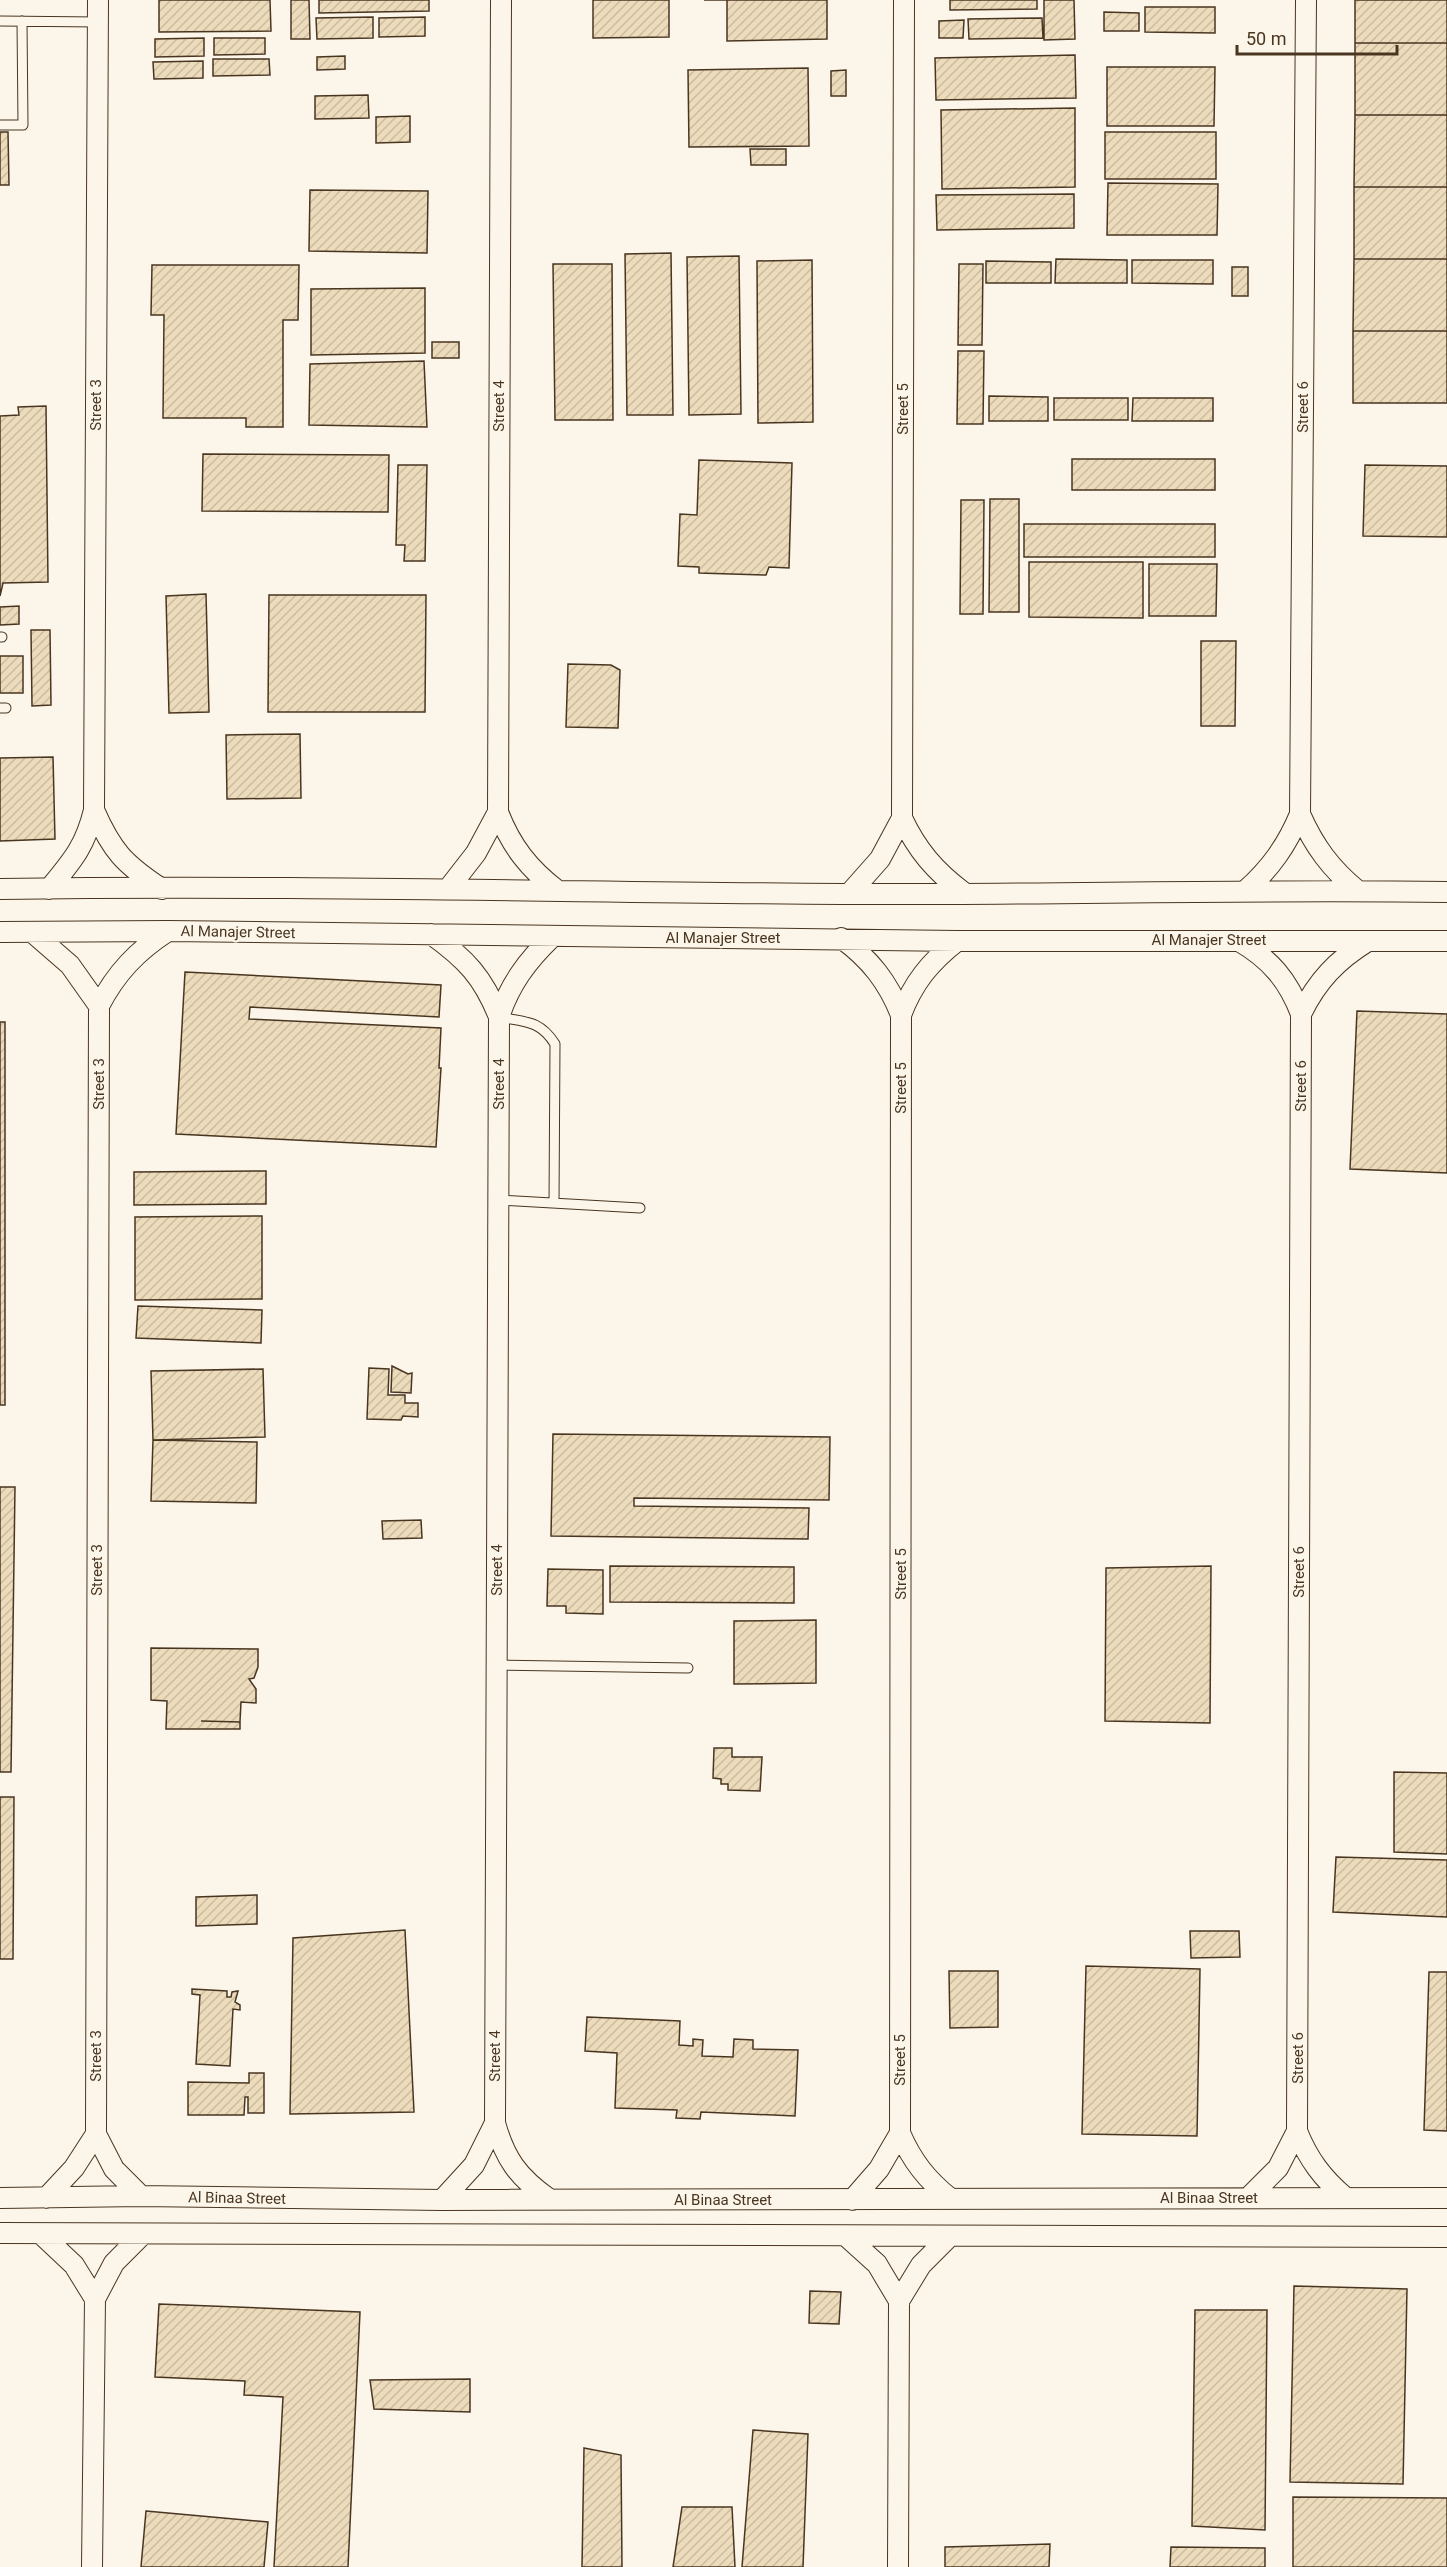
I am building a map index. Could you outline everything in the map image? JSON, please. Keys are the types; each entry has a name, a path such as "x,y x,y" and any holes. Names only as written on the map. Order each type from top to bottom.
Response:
{"street":[{"name":"Street 3","path":"49,889 80,850 88,835 94,810 98,0"},
{"name":"Street 4","path":"501,0 498,812 507,836 521,857 558,891"},
{"name":"Street 5","path":"904,0 902,818 912,840 926,860 944,878 963,892"},
{"name":"Street 6","path":"1306,0 1300,814 1323,857 1358,891"},
{"name":"Street 3","path":"94,810 106,837 117,853 133,870 162,889"},
{"name":"Street 4","path":"448,889 476,853 498,812"},
{"name":"Street 6","path":"1245,891 1279,856 1300,814"},
{"name":"Street 5","path":"849,894 880,859 902,818"},
{"path":"6,888 448,889 849,894 1447,892"},
{"name":"Street 3","path":"141,2196 114,2169 96,2134 99,1006 111,983 127,962 146,945 168,931"},
{"name":"Al Manajer Street","path":"0,932 168,931 957,941 1447,941"},
{"path":"32,932 70,965 99,1006"},
{"name":"Street 4","path":"431,934 457,953 476,971 499,1017"},
{"name":"Street 4","path":"549,2199 530,2185 513,2167 501,2146 495,2123 496,1665 499,1017 506,995 518,974 552,937"},
{"name":"Street 5","path":"841,938 861,953 878,971 892,992 901,1015 900,2133 920,2170 934,2186 951,2199"},
{"name":"Street 6","path":"1237,940 1259,952 1277,970 1292,991 1301,1014 1297,2131 1316,2169 1346,2198"},
{"name":"Street 5","path":"901,1015 922,973 957,941"},
{"name":"Street 6","path":"1301,1014 1312,991 1328,971 1346,954 1368,941"},
{"name":"Street 4","path":"442,2200 474,2165 495,2123"},
{"name":"Street 6","path":"1248,2198 1278,2168 1297,2131"},
{"path":"852,2200 879,2169 900,2133"},
{"path":"46,2199 74,2168 96,2134"},
{"name":"Al Binaa Street","path":"0,2198 141,2196 442,2200 1447,2199"},
{"path":"0,2234 1447,2237"},
{"path":"41,2234 74,2265 95,2299"},
{"path":"92,2567 95,2299 114,2263 143,2234"},
{"path":"846,2236 877,2264 899,2301 898,2567"},
{"path":"899,2301 921,2265 950,2236"}],"lane":[{"path":"0,21 98,22"},
{"path":"0,125 23,125 22,21"},
{"path":"499,1017 533,1023 547,1030 555,1044 554,1203"},
{"path":"498,1200 640,1208"},
{"path":"496,1665 688,1668"}],"building":[{"path":"159,0 270,0 271,31 159,32"},
{"path":"291,0 309,0 310,39 291,39"},
{"path":"319,0 429,0 429,11 319,13"},
{"path":"593,0 669,0 669,37 593,38"},
{"path":"727,0 827,0 827,39 727,41"},
{"path":"950,0 1037,0 1037,9 950,10"},
{"path":"1044,0 1074,0 1075,39 1044,40"},
{"path":"1355,0 1447,0 1447,43 1355,43"},
{"path":"1145,7 1215,7 1215,33 1145,32"},
{"path":"1104,12 1139,13 1139,31 1104,31"},
{"path":"373,17 373,38 317,39 316,18"},
{"path":"425,17 425,36 379,37 379,18"},
{"path":"1042,18 1043,38 969,39 968,19"},
{"path":"964,20 963,38 939,38 939,21"},
{"path":"204,38 204,56 155,57 155,39"},
{"path":"214,38 265,38 265,54 214,55"},
{"path":"1355,43 1447,43 1447,115 1355,115"},
{"path":"1075,55 1076,98 936,100 935,58"},
{"path":"345,56 345,69 317,70 317,57"},
{"path":"213,59 269,59 270,75 213,76"},
{"path":"203,61 203,78 154,79 153,62"},
{"path":"1107,67 1215,67 1214,126 1107,126"},
{"path":"808,68 809,146 689,147 688,70"},
{"path":"846,70 846,96 831,96 831,71"},
{"path":"368,95 369,118 315,119 315,96"},
{"path":"1075,108 1075,187 942,189 941,110"},
{"path":"1355,115 1447,115 1447,187 1354,187"},
{"path":"410,116 410,142 376,143 376,117"},
{"path":"0,132 8,132 9,185 0,185"},
{"path":"1105,132 1216,132 1216,179 1105,179"},
{"path":"750,149 786,149 786,165 751,165"},
{"path":"1108,183 1218,184 1217,235 1107,235"},
{"path":"1354,187 1447,187 1447,259 1354,259"},
{"path":"310,190 428,191 427,253 309,251"},
{"path":"1074,194 1074,228 937,230 936,195"},
{"path":"671,253 673,415 627,415 625,254"},
{"path":"739,256 741,414 689,415 687,257"},
{"path":"1056,259 1127,260 1127,283 1055,283"},
{"path":"1354,259 1447,259 1447,331 1353,331"},
{"path":"812,260 813,422 758,423 757,261"},
{"path":"1132,260 1213,260 1213,284 1132,283"},
{"path":"986,261 1051,262 1051,283 986,283"},
{"path":"553,264 612,264 613,420 555,420"},
{"path":"959,264 983,264 982,345 958,345"},
{"path":"152,265 299,265 298,320 283,320 283,427 246,427 246,418 163,418 164,315 151,315"},
{"path":"1232,267 1248,267 1248,296 1232,296"},
{"path":"425,288 425,353 311,355 311,289"},
{"path":"1353,331 1447,331 1447,403 1353,403"},
{"path":"432,342 459,342 459,358 432,358"},
{"path":"958,351 984,351 983,424 957,424"},
{"path":"424,361 427,427 309,425 310,364"},
{"path":"989,396 1048,397 1048,421 989,421"},
{"path":"1054,398 1128,398 1128,420 1054,420"},
{"path":"1133,398 1213,398 1213,421 1132,421"},
{"path":"46,406 48,582 3,583 0,596 0,416 19,415 18,407"},
{"path":"203,454 389,455 388,512 202,511"},
{"path":"1072,459 1215,459 1215,490 1072,490"},
{"path":"699,460 792,463 789,568 769,567 766,575 699,573 699,567 678,566 680,514 697,515"},
{"path":"398,465 427,465 425,561 404,561 405,545 396,545"},
{"path":"1365,465 1447,466 1447,537 1363,536"},
{"path":"990,499 1019,499 1019,612 989,612"},
{"path":"961,500 984,500 983,614 960,614"},
{"path":"1024,524 1215,524 1215,557 1024,557"},
{"path":"1029,562 1143,562 1143,618 1029,617"},
{"path":"1149,564 1217,564 1216,616 1149,616"},
{"path":"206,594 209,712 169,713 166,596"},
{"path":"269,595 426,595 425,712 268,712"},
{"path":"19,606 19,624 0,625 0,607"},
{"path":"31,630 50,630 51,705 32,706"},
{"path":"1201,641 1236,641 1235,726 1201,726"},
{"path":"0,656 23,656 23,693 0,693"},
{"path":"568,664 611,665 620,670 618,728 566,727"},
{"path":"300,734 301,798 227,799 226,735"},
{"path":"53,757 55,839 0,841 0,758"},
{"path":"185,972 441,985 439,1017 250,1007 249,1019 441,1028 436,1147 176,1134"},
{"path":"1357,1011 1447,1014 1447,1173 1350,1169"},
{"path":"0,1022 5,1022 5,1405 0,1405"},
{"path":"266,1171 266,1204 134,1205 134,1172"},
{"path":"262,1216 262,1299 135,1300 135,1217"},
{"path":"138,1306 262,1310 261,1343 136,1338"},
{"path":"392,1366 408,1374 412,1373 411,1393 391,1392"},
{"path":"369,1368 389,1369 388,1395 405,1395 405,1403 418,1403 418,1417 403,1416 401,1420 367,1419"},
{"path":"263,1369 265,1437 153,1440 151,1371"},
{"path":"553,1434 830,1437 829,1500 634,1498 634,1506 809,1508 808,1539 551,1536"},
{"path":"153,1440 257,1442 256,1503 151,1501"},
{"path":"0,1487 15,1487 11,1772 0,1772"},
{"path":"421,1520 422,1538 383,1539 382,1521"},
{"path":"610,1566 794,1567 794,1603 610,1602"},
{"path":"1211,1566 1210,1723 1105,1721 1106,1568"},
{"path":"548,1569 603,1570 603,1614 566,1613 566,1606 547,1606"},
{"path":"816,1620 816,1683 734,1684 734,1621"},
{"path":"151,1648 258,1649 258,1667 254,1678 249,1679 256,1689 256,1703 241,1702 240,1729 166,1729 167,1701 151,1700"},
{"path":"714,1748 732,1748 732,1757 762,1757 760,1791 728,1790 728,1784 721,1784 721,1779 713,1778"},
{"path":"1394,1772 1447,1773 1447,1854 1394,1852"},
{"path":"0,1797 14,1797 13,1959 0,1959"},
{"path":"1336,1857 1447,1860 1447,1917 1333,1912"},
{"path":"257,1895 257,1924 196,1926 196,1897"},
{"path":"405,1930 414,2112 290,2114 293,1938"},
{"path":"1190,1931 1239,1931 1240,1957 1191,1958"},
{"path":"1086,1966 1200,1969 1197,2136 1082,2134"},
{"path":"949,1971 998,1971 998,2027 950,2028"},
{"path":"1429,1972 1447,1972 1447,2131 1424,2130"},
{"path":"192,1989 227,1991 227,1997 231,1997 232,1992 238,1991 235,2002 240,2005 240,2010 233,2009 230,2066 196,2064 200,1995 192,1994"},
{"path":"587,2017 680,2021 679,2045 693,2046 693,2039 703,2040 702,2056 733,2057 734,2039 753,2040 753,2049 798,2050 795,2116 701,2112 700,2119 676,2118 677,2110 615,2108 617,2053 585,2051"},
{"path":"249,2073 264,2073 264,2113 248,2113 248,2097 245,2097 244,2115 188,2115 188,2082 249,2083"},
{"path":"1294,2286 1407,2289 1403,2484 1290,2482"},
{"path":"810,2291 841,2292 839,2324 809,2323"},
{"path":"159,2304 360,2312 348,2567 274,2567 283,2397 244,2395 245,2381 155,2377"},
{"path":"1195,2310 1267,2310 1265,2530 1192,2526"},
{"path":"470,2379 470,2412 374,2409 370,2380"},
{"path":"753,2430 808,2434 803,2567 742,2567"},
{"path":"584,2448 621,2455 622,2567 582,2567"},
{"path":"1293,2497 1447,2498 1447,2567 1293,2567"},
{"path":"682,2507 732,2507 735,2567 673,2567"},
{"path":"146,2511 268,2522 264,2567 141,2567"},
{"path":"1050,2544 1049,2567 945,2567 945,2547"},
{"path":"1171,2547 1265,2548 1265,2567 1170,2567"}]}
